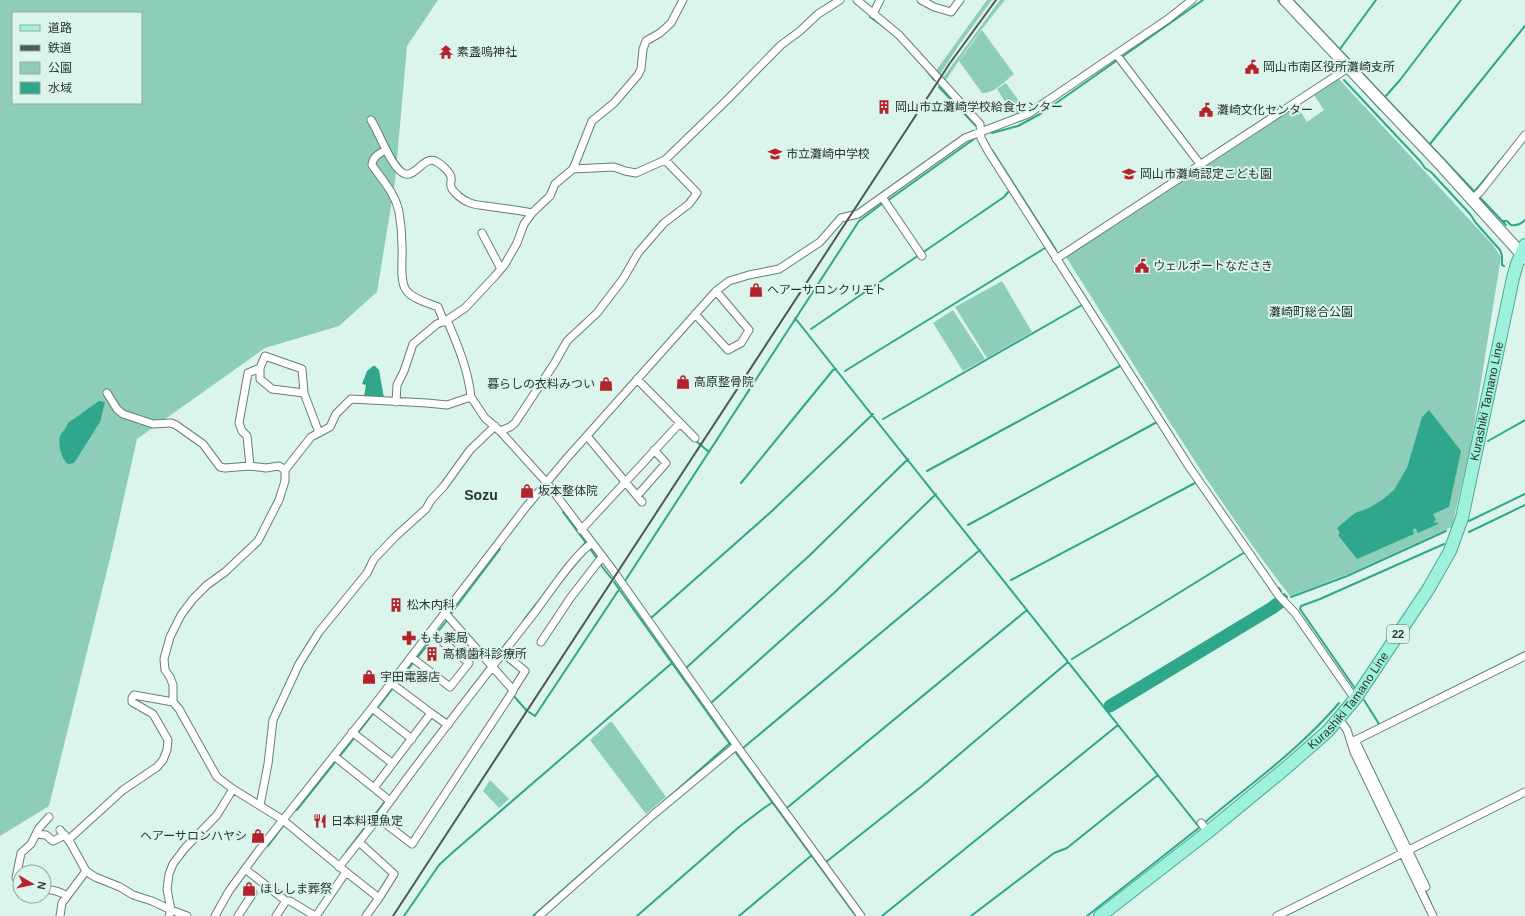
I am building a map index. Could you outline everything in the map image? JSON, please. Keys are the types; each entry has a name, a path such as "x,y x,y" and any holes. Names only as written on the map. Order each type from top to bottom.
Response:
{"main road":[{"name":"Kurashiki Tamano Line","path":"1100,916 1204,827 1306,751 1339,719 1355,699 1429,588 1444,563 1455,540 1466,499 1513,278 1524,252"}],"street":[{"path":"396,402 397,385 404,371 413,344 437,324 446,321 466,308 501,269 517,243 524,224 532,213 550,196 555,184 574,169 592,121 614,103 638,76 641,69 644,44 663,31 671,23 683,0"},
{"path":"574,169 614,167 636,173 665,160 781,45 800,31 818,14 840,0"},
{"path":"857,0 899,35 980,124 981,138 988,151 1190,468 1279,596 1295,612 1355,699"},
{"path":"873,14 880,0"},
{"path":"921,0 934,7 951,12 960,0"},
{"path":"215,916 245,869 283,820 337,758 448,616 484,561 587,436 716,291 729,281 779,269 820,242 841,218 858,214 884,200 965,138 1028,114 1118,57 1192,0"},
{"path":"1285,0 1348,68 1476,196 1524,252"},
{"path":"1118,57 1200,164"},
{"path":"1056,259 1348,68"},
{"path":"371,120 377,130 385,150 399,171 405,174 410,174 427,162 432,160 437,161 452,178 450,185 452,190 469,203 532,213"},
{"path":"1476,196 1525,135"},
{"path":"385,150 377,155 373,160 372,165 387,184 395,198 402,245 402,284 407,292 438,307 461,352 470,397 485,418 497,428 547,484 581,530 589,546 625,588 734,747 861,916"},
{"path":"260,805 268,764 273,720 299,664 319,632 367,573 374,559 396,536 426,509 431,500 444,486 470,450 497,428 510,427 515,423 554,364 567,341 597,313 623,278 638,254 664,223 688,204 697,194 665,160"},
{"path":"884,200 921,255"},
{"path":"482,232 501,269"},
{"path":"695,314 728,350 741,343 749,330 716,291"},
{"path":"304,393 272,389 260,379 260,368 265,356 302,369 304,393 319,433"},
{"path":"250,466 247,436 242,431 239,423 248,373 260,368"},
{"path":"637,379 696,438"},
{"path":"107,392 117,409 123,414 153,424 171,423 176,425 203,444 220,467 250,466 266,468 279,466 285,470"},
{"path":"379,898 283,820 233,789 217,777 173,702 173,685 165,670 164,659 170,637 181,615 193,599 258,541 279,500 285,481 285,470 311,437 330,427 336,414 351,399 447,405 470,397"},
{"path":"581,530 680,423"},
{"path":"587,436 640,499 666,463 654,450"},
{"path":"339,867 378,818 388,799 446,724 491,669 573,562 589,546"},
{"path":"541,642 571,597 600,560"},
{"path":"448,616 491,669 513,693"},
{"path":"414,659 450,687 469,663 433,634"},
{"path":"378,818 412,844 513,693 525,671 503,653"},
{"path":"1353,741 1525,656"},
{"path":"394,685 446,724"},
{"path":"36,834 46,835 53,841 65,835 123,790 157,767 163,760 167,750 168,740 153,714 132,702 132,698 134,695 173,702"},
{"path":"375,710 412,739"},
{"path":"374,788 431,713"},
{"path":"1339,719 1353,741 1354,752 1407,851 1433,916"},
{"path":"355,734 392,763"},
{"path":"539,916 654,814 734,747"},
{"path":"337,758 388,799"},
{"path":"170,913 167,889 169,874 173,864 185,848 216,815 233,789"},
{"path":"1277,916 1525,792"},
{"path":"19,864 21,854 30,844 39,828 49,817"},
{"path":"65,835 86,871 134,895 152,901 170,913 187,916"},
{"path":"359,842 394,874 366,916"},
{"path":"245,869 286,901 290,901 316,916 346,872"},
{"path":"60,916 62,903 86,871"},
{"path":"1418,877 1426,886"},
{"path":"52,889 59,891 67,896"},
{"path":"238,916 253,893"},
{"path":"276,916 286,901"}],"green space":[{"path":"0,0 438,0 407,46 395,182 377,292 339,326 265,348 137,439 113,546 49,806 0,836"},
{"path":"987,0 992,0 959,45 939,76 935,72"},
{"path":"1000,0 1005,0 974,40 945,82 942,79"},
{"path":"982,30 1014,74 995,89 986,93 982,93 959,61"},
{"name":"灘崎町総合公園","path":"1338,78 1493,245 1501,257 1471,444 1452,527 1348,574 1290,596 1230,514 1202,472 1066,257 1297,106 1307,122 1324,110 1314,95"},
{"path":"1006,83 1026,111 1014,116 997,89"},
{"path":"1002,281 1032,332 987,358 955,307"},
{"path":"953,310 985,359 963,371 933,323"},
{"path":"610,722 612,722 666,797 646,814 590,740"},
{"path":"490,780 509,799 499,808 483,791"}],"water":[{"path":"373,366 379,370 384,398 364,396 366,385 362,384 367,371"},
{"path":"99,401 105,402 100,422 74,463 68,464 63,458 60,450 59,441 61,434 68,423"},
{"path":"1429,410 1461,451 1449,507 1433,514 1436,520 1434,523 1437,522 1438,524 1418,533 1415,528 1413,530 1414,534 1357,559 1338,535 1340,533 1337,528 1355,513 1369,508 1394,490 1407,468 1422,417"}],"waterway":[{"path":"992,133 1018,126 1042,113 1203,0"},
{"path":"1278,0 1281,4"},
{"path":"1293,0 1506,225"},
{"path":"1340,49 1376,0"},
{"path":"1385,97 1400,80 1461,0"},
{"path":"870,17 884,27"},
{"path":"1430,144 1525,26"},
{"path":"926,70 934,80"},
{"path":"1344,80 1425,168 1431,172 1470,214 1500,250 1502,265 1504,266"},
{"path":"1359,86 1380,109"},
{"path":"939,87 976,126"},
{"path":"887,201 974,139"},
{"path":"992,150 1056,250"},
{"path":"1475,191 1505,155"},
{"path":"922,253 1004,197 1009,191"},
{"path":"625,581 859,221 883,203"},
{"path":"1503,221 1507,221 1511,225 1515,225 1520,224 1525,220"},
{"path":"845,371 1045,248"},
{"path":"811,329 919,255"},
{"path":"1064,264 1180,446"},
{"path":"883,419 1082,305"},
{"path":"795,318 1199,827"},
{"path":"927,471 1120,366"},
{"path":"741,483 833,370 836,369"},
{"path":"651,618 772,511 873,414"},
{"path":"1488,441 1525,420"},
{"path":"968,525 1157,422"},
{"path":"696,441 709,452"},
{"path":"686,668 810,555 908,459"},
{"path":"1011,580 1195,483"},
{"path":"711,703 834,593 936,494"},
{"path":"1469,521 1525,494"},
{"path":"1469,532 1525,505"},
{"path":"563,512 586,543"},
{"path":"1291,597 1347,576 1446,531"},
{"path":"580,549 586,542"},
{"path":"1354,687 1300,609 1301,606 1444,544"},
{"path":"589,547 598,560"},
{"path":"450,615 500,549"},
{"path":"743,748 980,550"},
{"path":"1072,659 1245,552"},
{"path":"600,564 611,578"},
{"path":"614,582 732,747"},
{"path":"529,712 535,716 620,588"},
{"path":"1284,594 1287,597"},
{"path":"1110,706 1280,602"},
{"path":"523,621 536,604"},
{"path":"788,807 1027,610"},
{"path":"436,634 448,619"},
{"path":"396,684 433,638"},
{"path":"1359,735 1525,652"},
{"path":"826,862 922,786 1068,662"},
{"path":"404,916 439,865 672,663"},
{"path":"358,733 393,688"},
{"path":"513,695 526,710"},
{"path":"1364,700 1379,724"},
{"path":"1203,824 1291,752 1339,703"},
{"path":"882,916 1118,725"},
{"path":"297,810 355,737"},
{"path":"660,805 729,744"},
{"path":"734,750 856,916"},
{"path":"971,916 1054,853 1067,848 1158,775"},
{"path":"346,852 386,800"},
{"path":"637,916 739,827 773,802"},
{"path":"268,846 283,826"},
{"path":"1087,916 1200,827"},
{"path":"533,916 632,829"},
{"path":"739,916 812,855"},
{"path":"1424,888 1431,904"}],"railway":[{"path":"393,916 950,63 996,0"}],"place":[{"name":"素盞嗚神社","path":"446,52"},
{"name":"岡山市南区役所灘崎支所","path":"1252,67"},
{"name":"岡山市立灘崎学校給食センター","path":"884,107"},
{"name":"灘崎文化センター","path":"1206,110"},
{"name":"市立灘崎中学校","path":"775,154"},
{"name":"岡山市灘崎認定こども園","path":"1129,174"},
{"name":"ウェルポートなださき","path":"1142,266"},
{"name":"ヘアーサロンクリモト","path":"756,290"},
{"name":"高原整骨院","path":"683,382"},
{"name":"暮らしの衣料みつい","path":"606,384"},
{"name":"坂本整体院","path":"527,491"},
{"name":"松木内科","path":"396,605"},
{"name":"もも薬局","path":"409,638"},
{"name":"高橋歯科診療所","path":"432,654"},
{"name":"宇田電器店","path":"369,677"},
{"name":"日本料理魚定","path":"320,821"},
{"name":"ヘアーサロンハヤシ","path":"258,836"},
{"name":"ほししま葬祭","path":"249,889"}],"district":[{"name":"Sozu","path":"481,495"}]}
